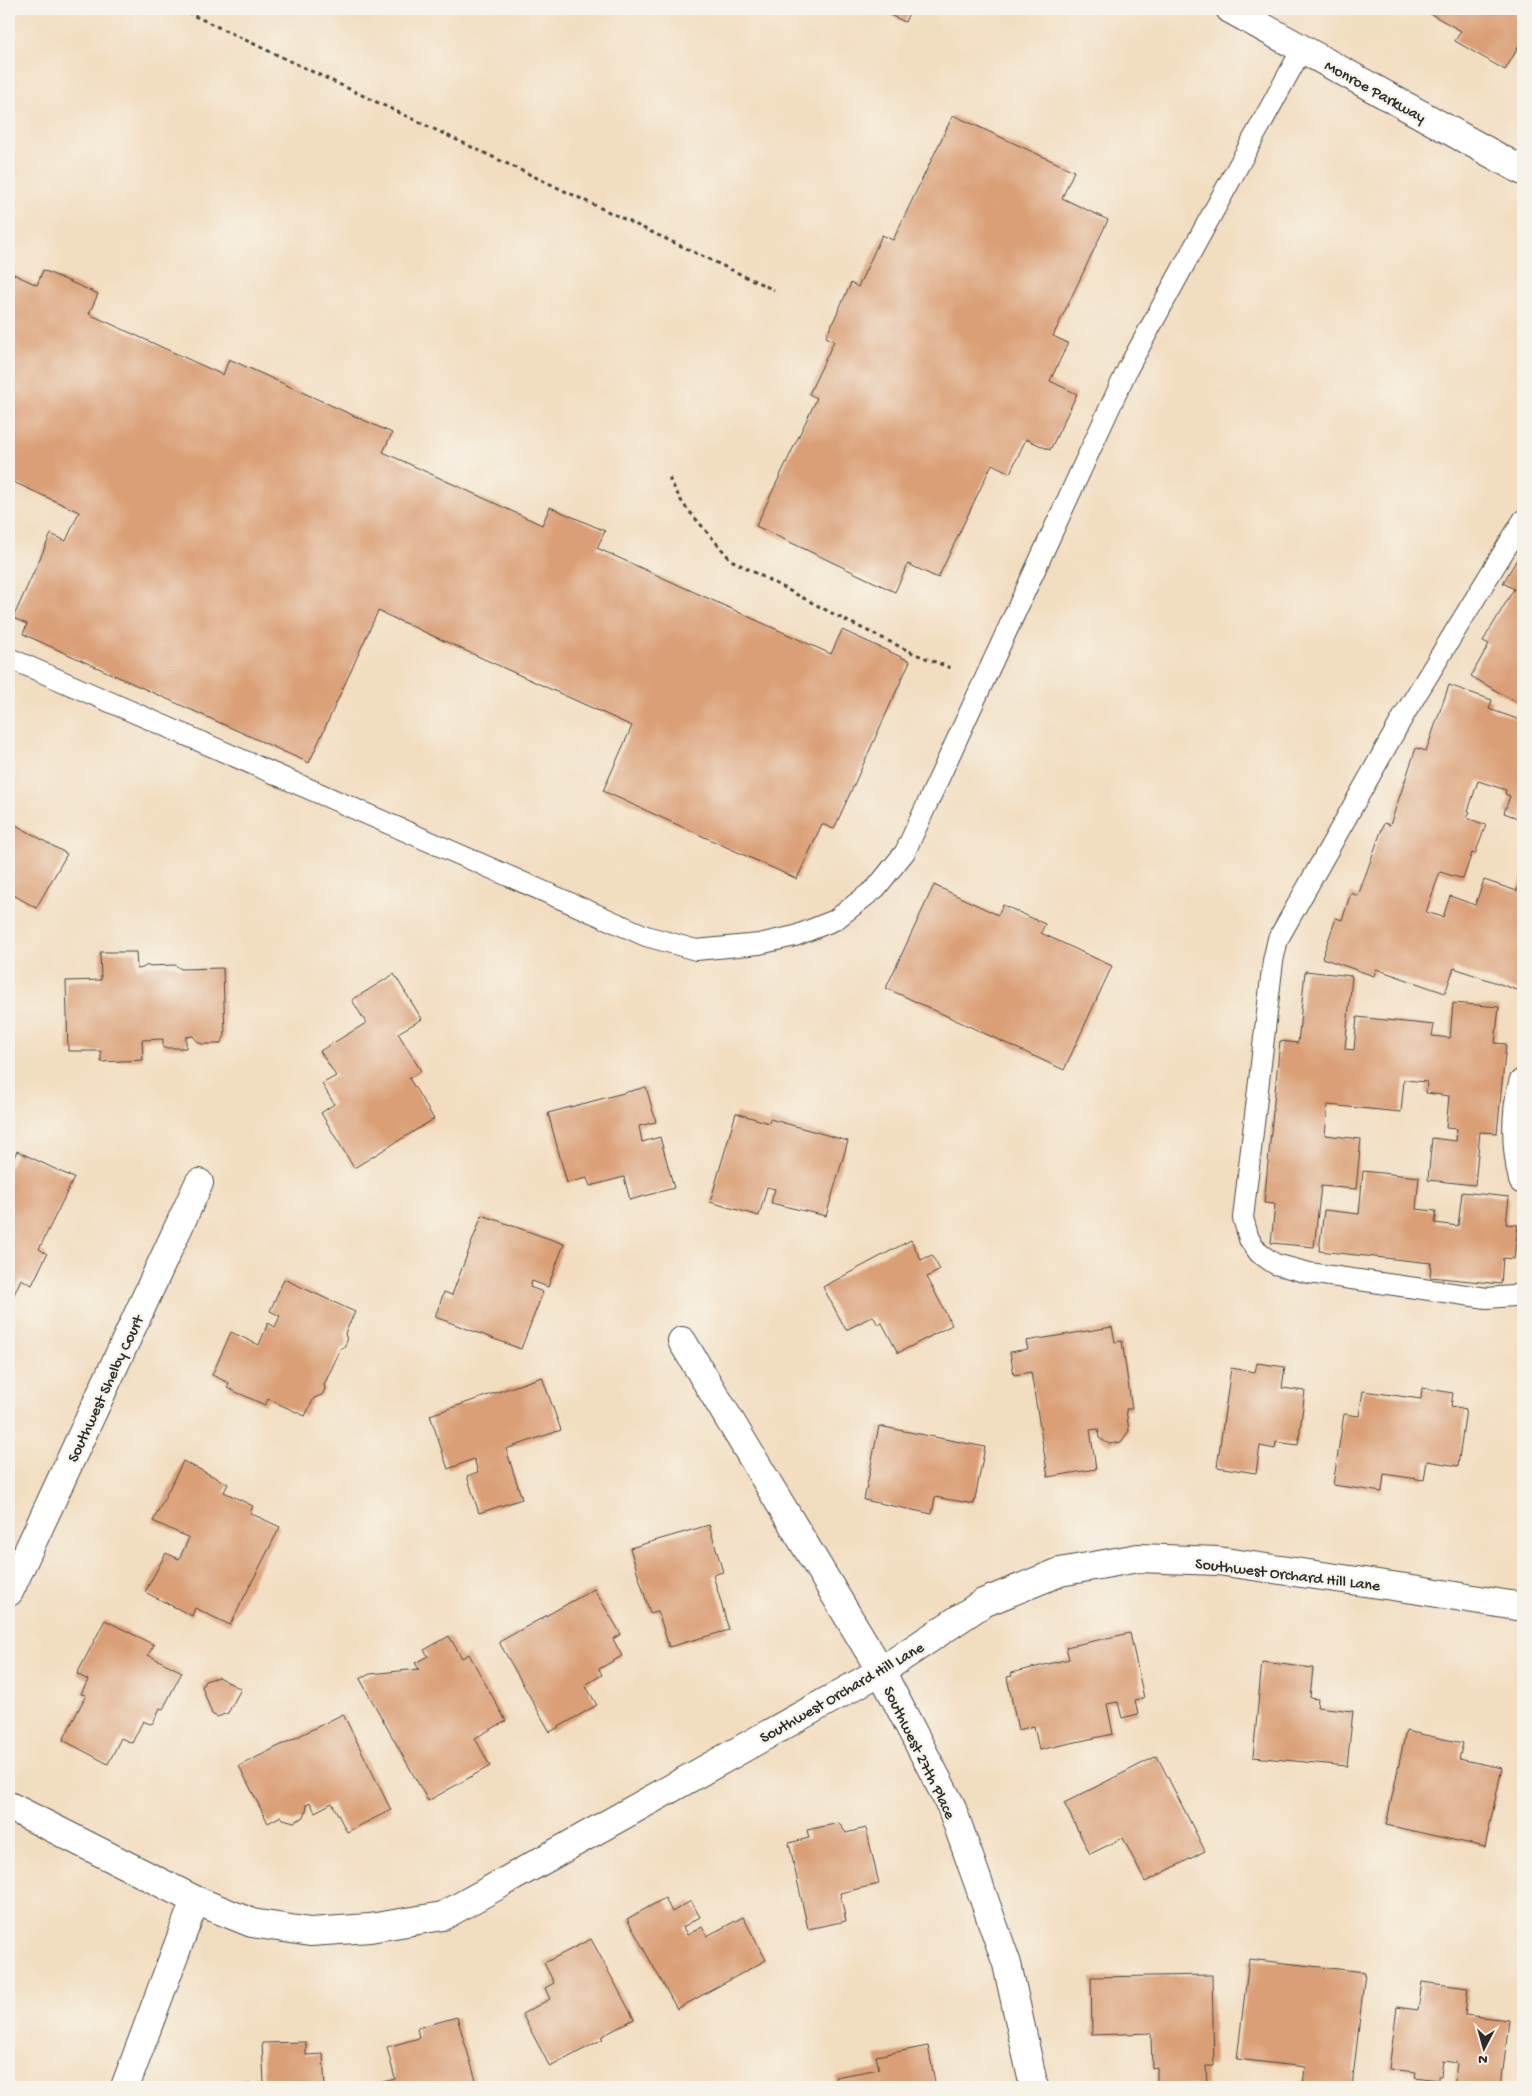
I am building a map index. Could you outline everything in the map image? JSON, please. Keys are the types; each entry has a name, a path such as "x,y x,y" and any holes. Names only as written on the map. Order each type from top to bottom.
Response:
{"street":[{"name":"Monroe Parkway","path":"1230,9 1523,171"},
{"path":"1523,1083 1516,1132 1519,1165 1523,1180"},
{"name":"Southwest Shelby Court","path":"9,1592 199,1183"},
{"name":"Southwest 27th Place","path":"682,1340 881,1671 951,1806 1007,1964 1034,2087"},
{"name":"Southwest Orchard Hill Lane","path":"9,1806 195,1900 252,1923 310,1932 370,1928 443,1916 881,1671 983,1603 1060,1572 1138,1558 1218,1561 1516,1606"},
{"path":"125,2087 195,1900"}],"lane":[{"path":"9,658 646,936 696,950 759,944 795,936 835,920 876,888 905,852 1128,368 1302,49"},
{"path":"1523,520 1407,710 1278,939 1273,961 1243,1218 1249,1239 1259,1253 1275,1264 1309,1273 1487,1298 1514,1296 1523,1292"}],"path":[{"path":"180,9 774,290"},
{"path":"669,478 682,504 731,560 836,616 913,653 965,673 985,678"}],"building":[{"path":"877,9 911,9 905,22"},
{"path":"1422,9 1523,9 1523,39 1505,70 1455,41 1461,31"},
{"path":"953,115 1074,171 1062,198 1108,220 1053,336 1068,343 1050,381 1077,394 1050,450 1026,439 1010,473 992,464 938,578 908,564 895,592 756,526 817,398 809,394 834,341 826,337 851,283 858,287 882,235 893,240"},
{"path":"43,270 98,294 89,314 223,375 229,359 392,433 383,452 542,525 550,507 605,531 597,548 831,654 842,630 910,661 834,829 822,824 797,879 603,791 632,726 378,611 309,763 23,634 27,624 13,618 51,534 66,541 79,512 9,480 9,272 37,285"},
{"path":"1523,549 1523,696 1519,704 1471,676 1489,644 1483,641 1514,589 1503,583"},
{"path":"1449,685 1492,700 1489,709 1523,721 1523,820 1504,813 1510,796 1505,794 1506,790 1478,781 1467,818 1486,825 1475,854 1472,853 1463,879 1440,872 1426,912 1443,917 1450,896 1475,905 1484,880 1517,891 1523,873 1523,992 1454,968 1445,993 1376,969 1374,976 1322,958 1336,918 1342,920 1351,893 1358,896 1384,823 1390,825 1416,748 1426,751"},
{"path":"9,821 67,854 36,908 12,894 9,899"},
{"path":"934,885 998,915 1003,905 1045,924 1041,933 1112,966 1064,1070 886,988"},
{"path":"100,952 136,952 137,969 145,966 175,965 181,969 223,968 225,1036 220,1044 202,1044 193,1036 186,1037 186,1048 163,1048 163,1039 142,1040 143,1060 101,1062 101,1051 68,1051 66,981 101,980"},
{"path":"1305,971 1352,976 1345,1049 1354,1050 1357,1017 1434,1025 1432,1036 1450,1038 1453,1003 1499,1007 1495,1043 1506,1044 1497,1133 1480,1132 1475,1185 1428,1180 1432,1138 1456,1141 1457,1129 1446,1128 1449,1096 1426,1093 1427,1082 1404,1080 1401,1112 1328,1105 1325,1135 1361,1139 1356,1189 1321,1186 1314,1247 1271,1243 1275,1204 1264,1203 1280,1041 1298,1043"},
{"path":"394,974 422,1019 398,1033 421,1071 409,1078 434,1119 354,1168 321,1113 334,1104 322,1084 336,1076 320,1051 366,1023 352,1000"},
{"path":"646,1087 656,1122 639,1126 642,1142 660,1137 674,1188 630,1200 624,1177 590,1186 587,1178 567,1183 548,1113"},
{"path":"736,1113 769,1123 770,1119 848,1141 826,1216 771,1203 775,1189 767,1187 759,1216 710,1202"},
{"path":"17,1151 74,1178 39,1249 47,1254 32,1285 21,1279 9,1306 9,1168"},
{"path":"1363,1171 1419,1177 1416,1209 1436,1211 1435,1223 1458,1226 1462,1192 1509,1197 1506,1224 1518,1225 1514,1259 1503,1258 1501,1284 1430,1277 1431,1263 1319,1251 1324,1210 1359,1214"},
{"path":"482,1215 564,1244 548,1287 532,1281 530,1287 543,1292 521,1349 435,1317 444,1292 452,1295"},
{"path":"911,1240 921,1260 932,1255 940,1270 927,1277 952,1325 898,1353 882,1323 878,1325 873,1316 846,1330 823,1287"},
{"path":"284,1279 355,1312 345,1333 347,1341 344,1347 341,1348 324,1385 325,1389 322,1395 314,1398 305,1416 268,1399 265,1405 227,1388 229,1383 212,1375 231,1332 259,1345 268,1323 275,1327 280,1316 270,1311"},
{"path":"1112,1327 1115,1342 1122,1341 1132,1409 1126,1409 1129,1431 1121,1442 1109,1444 1099,1438 1098,1429 1090,1430 1096,1469 1048,1477 1031,1372 1014,1375 1010,1352 1028,1349 1026,1341"},
{"path":"1257,1363 1285,1367 1282,1388 1305,1391 1298,1445 1276,1442 1275,1449 1260,1446 1256,1473 1217,1467 1231,1368 1255,1372"},
{"path":"542,1377 561,1430 506,1449 522,1499 479,1513 467,1476 478,1472 474,1459 448,1469 430,1415"},
{"path":"1422,1388 1453,1393 1451,1406 1466,1409 1458,1466 1427,1461 1424,1480 1384,1474 1382,1492 1333,1485 1344,1414 1359,1416 1363,1391 1421,1399"},
{"path":"879,1426 985,1447 974,1504 935,1497 932,1514 864,1500"},
{"path":"183,1461 228,1484 224,1492 253,1506 250,1513 280,1527 230,1625 195,1608 192,1616 145,1592 166,1553 179,1559 189,1538 153,1521"},
{"path":"709,1525 723,1572 713,1575 729,1630 669,1647 658,1611 650,1613 630,1548"},
{"path":"594,1589 621,1634 613,1639 622,1656 599,1669 602,1675 585,1685 597,1705 550,1732 499,1642"},
{"path":"105,1620 154,1645 148,1655 182,1672 163,1709 160,1708 153,1723 150,1724 143,1721 132,1743 121,1738 108,1764 63,1740 86,1695 81,1694 88,1680 77,1674"},
{"path":"1130,1633 1144,1698 1135,1700 1138,1714 1122,1718 1118,1702 1107,1704 1113,1734 1039,1750 1034,1726 1018,1730 1007,1677 1012,1676 1011,1673 1069,1659 1066,1647"},
{"path":"449,1636 462,1658 469,1654 506,1721 475,1738 490,1766 428,1801 360,1679 370,1674 419,1669 415,1663 428,1656 424,1650"},
{"path":"1262,1662 1313,1668 1310,1698 1318,1699 1317,1707 1353,1711 1347,1766 1253,1757"},
{"path":"218,1677 241,1689 228,1713 217,1717 212,1714 202,1687 205,1681"},
{"path":"343,1714 391,1810 347,1832 332,1803 315,1812 310,1802 306,1805 304,1817 294,1822 283,1819 281,1816 268,1823 239,1766"},
{"path":"1406,1731 1463,1743 1459,1759 1502,1768 1485,1847 1386,1825"},
{"path":"1157,1756 1205,1851 1145,1882 1123,1838 1090,1854 1064,1803"},
{"path":"839,1823 846,1833 866,1828 879,1884 840,1893 846,1921 808,1929 789,1843 809,1838 807,1830"},
{"path":"665,1898 672,1912 691,1901 700,1917 683,1927 687,1935 702,1927 707,1936 743,1917 766,1960 677,2009 627,1919"},
{"path":"591,1939 634,2019 601,2037 603,2039 550,2067 522,2014 550,1999 545,1988 554,1983 544,1963"},
{"path":"1249,1959 1365,1972 1352,2087 1303,2085 1305,2067 1237,2059"},
{"path":"1212,1975 1214,2066 1206,2066 1207,2085 1157,2086 1157,2067 1152,2068 1151,2033 1092,2035 1091,1977"},
{"path":"1422,1982 1468,1988 1465,2015 1509,2020 1501,2087 1454,2087 1457,2063 1443,2061 1441,2076 1438,2076 1438,2080 1415,2077 1416,2072 1389,2069 1397,2007 1418,2010"},
{"path":"457,2017 478,2087 377,2087 376,2084 395,2079 387,2047 419,2038 417,2028"},
{"path":"306,2042 306,2055 323,2054 325,2087 233,2087 233,2085 264,2083 262,2043"},
{"path":"928,2046 936,2087 837,2087 835,2077 879,2069 876,2056"}]}
